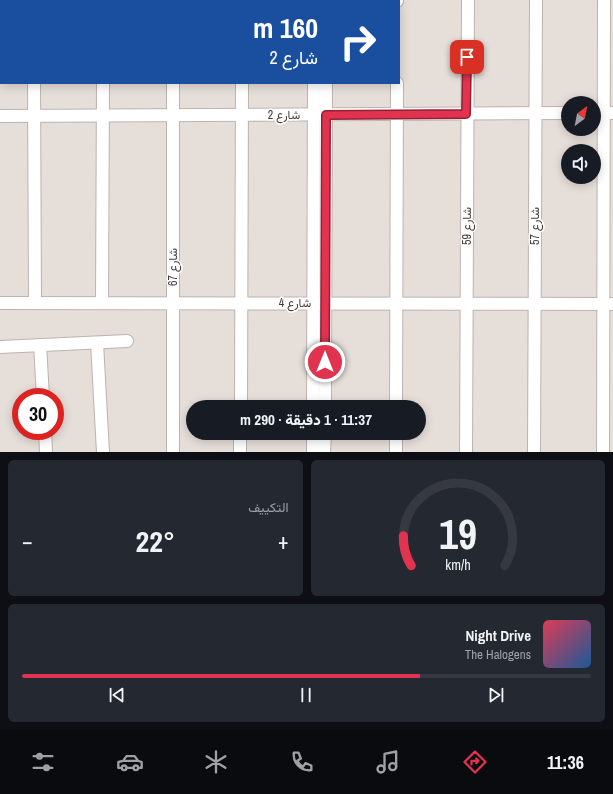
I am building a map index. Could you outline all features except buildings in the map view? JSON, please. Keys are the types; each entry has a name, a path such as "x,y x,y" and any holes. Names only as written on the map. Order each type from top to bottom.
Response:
{"street":[{"name":"شارع 59","path":"466,452 466,114 468,0"},
{"name":"شارع 57","path":"534,452 536,0"},
{"path":"603,452 608,304 603,113 604,0"},
{"path":"34,84 35,303"},
{"path":"102,303 103,84"},
{"name":"شارع 67","path":"173,84 173,452"},
{"path":"241,400 242,84"},
{"path":"314,84 313,115 319,303 325,400"},
{"path":"313,400 319,303 326,84"},
{"path":"396,400 397,84"},
{"name":"شارع 2","path":"0,116 561,113"},
{"name":"شارع 4","path":"0,303 608,304"},
{"path":"0,347 127,341"},
{"path":"97,343 103,452"},
{"path":"40,345 42,388"},
{"path":"45,440 46,452"},
{"path":"240,440 240,452"},
{"path":"313,440 313,452"},
{"path":"324,440 324,452"},
{"path":"396,440 396,452"}],"shaded area":[{"path":"400,0 613,0 613,452 0,452 0,84 400,84"}],"route":[{"path":"325,362 326,115 466,114 467,57"}]}
